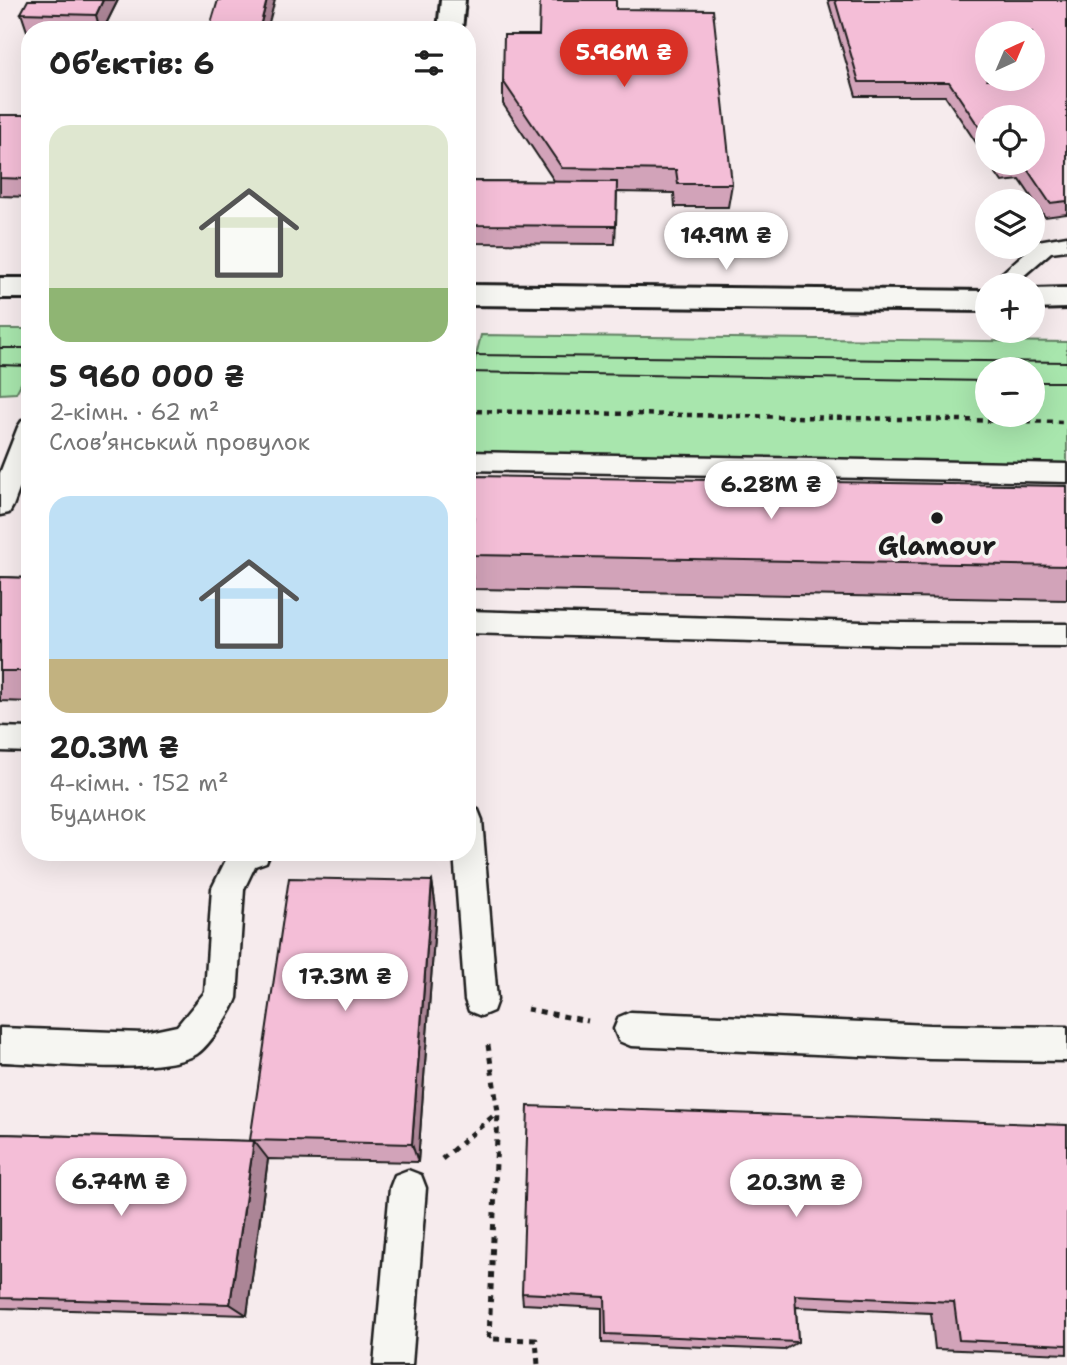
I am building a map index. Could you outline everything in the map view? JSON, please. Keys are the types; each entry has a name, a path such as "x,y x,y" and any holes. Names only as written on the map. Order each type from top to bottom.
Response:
{"main road":[{"path":"451,21 453,0"},
{"path":"0,288 21,288"},
{"path":"476,295 975,296"},
{"path":"1045,299 1067,298"}],"lane":[{"path":"1015,273 1045,246 1067,243"},
{"path":"0,506 17,452"},
{"path":"476,461 1067,473"},
{"path":"476,622 900,634 1067,635"},
{"path":"0,739 21,740"},
{"path":"0,1045 144,1049 187,1041 221,999 229,888 242,861"},
{"path":"469,861 481,1000"},
{"path":"631,1029 930,1042 1067,1044"},
{"path":"394,1365 408,1188"}],"path":[{"path":"476,411 1067,422"},
{"path":"538,1365 536,1340 489,1339 498,1112 481,1000 631,1029"},
{"path":"408,1188 498,1112"}],"green space":[{"path":"0,329 21,329 21,384 16,393 0,394"},
{"path":"481,335 1067,342 1067,473 476,461 476,355"}],"building":[{"path":"28,0 103,0 96,15 21,13"},
{"path":"218,0 267,0 261,21 212,21"},
{"path":"540,0 616,0 616,9 713,10 732,184 678,184 676,170 562,168 503,81 504,35 539,35"},
{"path":"835,0 1067,0 1067,201 1050,203 1045,196 1045,189 1041,189 1031,175 1045,175 1045,105 975,105 975,121 949,82 859,82"},
{"path":"0,115 21,115 21,179 0,178"},
{"path":"476,181 617,182 616,226 476,225"},
{"path":"476,476 1067,486 1067,566 476,555"},
{"path":"0,577 21,578 21,671 0,671"},
{"path":"289,878 432,881 412,1144 250,1140"},
{"path":"528,1106 1067,1125 1067,1345 959,1340 954,1302 795,1295 798,1342 606,1334 605,1297 522,1293"},
{"path":"0,1134 254,1141 230,1304 0,1298"}],"tram line":[{"path":"0,348 21,348"},
{"path":"476,355 1067,362"},
{"path":"0,365 21,366"},
{"path":"476,372 975,381"},
{"path":"1045,382 1067,382"}],"place":[{"name":"Glamour","path":"937,518"}]}
